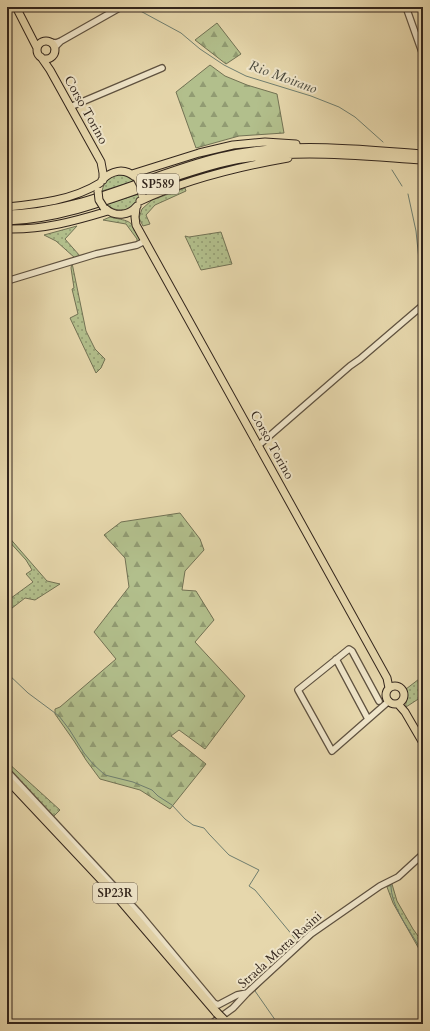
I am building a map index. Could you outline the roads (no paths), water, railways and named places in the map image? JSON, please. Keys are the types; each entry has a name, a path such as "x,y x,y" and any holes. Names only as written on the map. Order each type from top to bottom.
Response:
{"highway":[{"name":"SP23R","path":"7,779 116,895 214,1018"},
{"name":"SP23R","path":"7,785 113,899 214,1018 224,1023"}],"main road":[{"path":"16,7 41,57 46,58 53,54 54,46 50,42 42,42 34,37 28,29"},
{"path":"37,48 42,42"},
{"name":"Corso Torino","path":"50,70 53,54"},
{"name":"Corso Torino","path":"41,57 50,70 101,162 103,173 101,181"},
{"path":"134,176 199,153 233,145 265,142 290,143 306,147"},
{"name":"SP589","path":"7,214 36,212 66,207 197,163 244,152 306,147 423,154"},
{"name":"SP589","path":"7,221 43,218 64,214 201,169 227,162 253,158 285,154 310,154 423,160"},
{"path":"141,198 227,170 310,154"},
{"name":"Corso Torino","path":"101,162 118,171"},
{"path":"7,207 42,203 66,197 89,189 110,174 118,171 125,171 134,176 141,186 141,198 136,208 136,225"},
{"path":"101,181 98,191 99,200 106,210 122,215 130,213 136,208"},
{"path":"7,229 28,229 54,226 106,210"},
{"path":"122,215 136,225"},
{"name":"Corso Torino","path":"136,225 392,687"},
{"path":"392,687 401,687 404,692 400,702 393,704 386,696 392,687"},
{"path":"400,702 423,743"}],"street":[{"path":"50,42 56,43 61,41 121,7"},
{"path":"406,7 423,55"},
{"path":"53,54 56,46 61,41"},
{"path":"70,107 162,68"},
{"path":"7,281 96,254 137,245 145,241"},
{"path":"259,446 350,366 423,305"},
{"path":"379,702 351,649 336,659 298,690 332,751 389,701"},
{"path":"336,659 368,719"},
{"path":"7,771 139,912 214,1002 218,1005 237,995 247,993"},
{"name":"Strada Motta Rasini","path":"214,1018 233,1008 247,993 311,934 380,886 398,877 423,854"}],"waterway":[{"name":"Rio Moirano","path":"133,7 181,33 200,49 224,65 246,76 311,96 339,107 355,117 383,142"},
{"name":"Rio Moirano","path":"392,170 402,186"},
{"name":"Rio Moirano","path":"408,194 416,231 419,260 423,266"},
{"path":"7,673 28,693 59,716 84,753 105,775 133,782 152,790 172,805 193,825 204,828 229,855 259,870 249,886 255,890 298,942"},
{"path":"391,884 394,902 402,920 423,953"},
{"path":"265,980 255,991 278,1024"}]}
